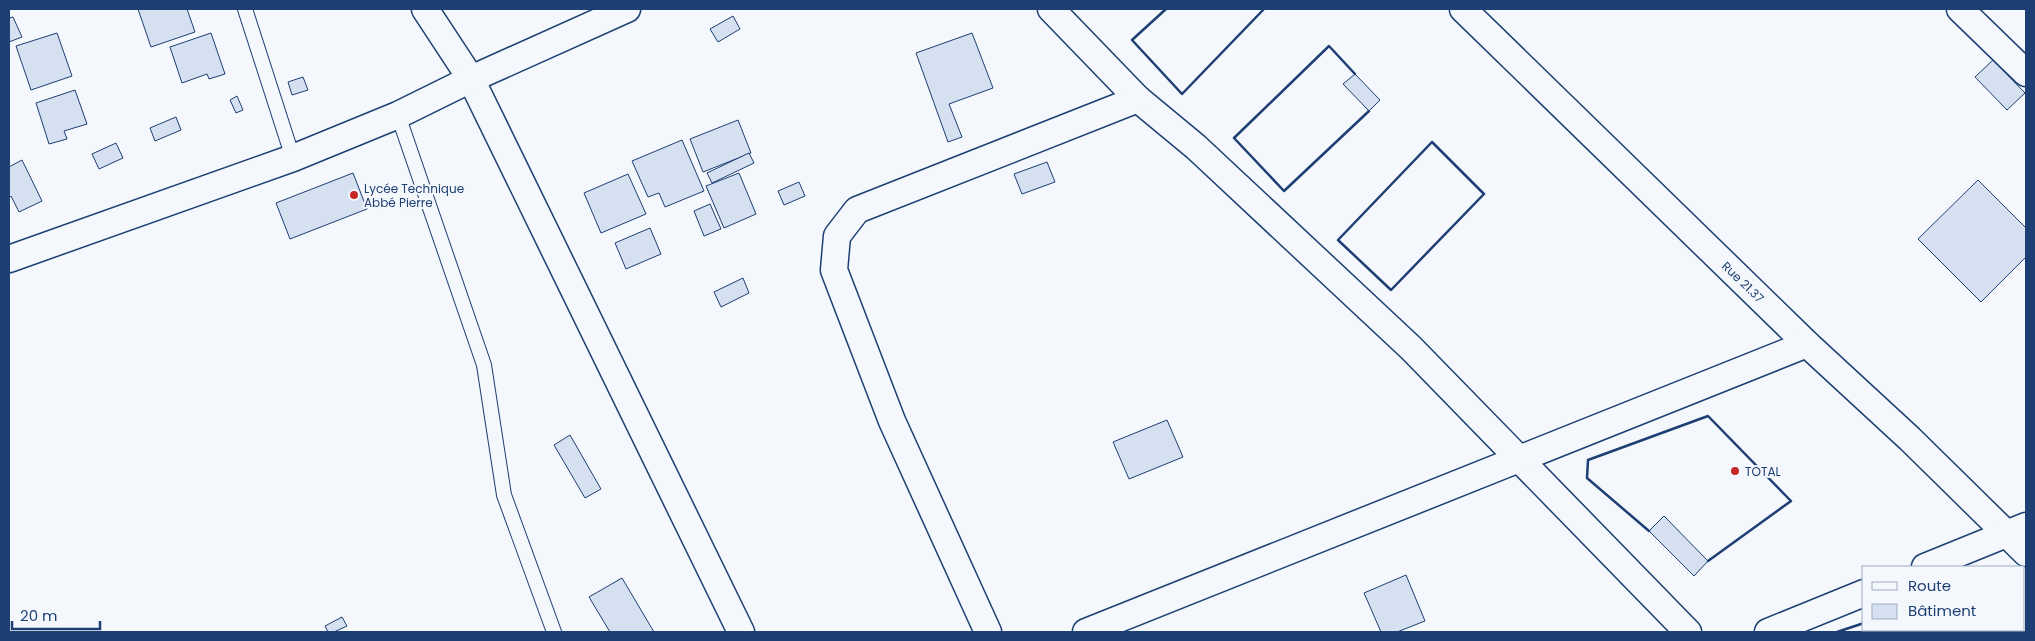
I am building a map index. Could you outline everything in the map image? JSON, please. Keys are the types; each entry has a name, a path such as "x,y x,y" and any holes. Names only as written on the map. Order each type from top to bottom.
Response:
{"street":[{"path":"425,9 471,79 741,632"},
{"path":"9,259 293,158 398,115 471,79 627,9"},
{"path":"1051,9 1138,99 1196,147 1404,341 1688,632"},
{"name":"Rue 21.37","path":"1463,9 1807,344 1910,439 2017,530 2026,553"},
{"path":"1960,9 2026,74"},
{"path":"988,632 892,421 834,270 837,236 857,210 1138,99"},
{"path":"1086,632 1807,344"},
{"path":"1927,566 2017,530"},
{"path":"1768,632 1862,594"}],"lane":[{"path":"245,9 293,158"},
{"path":"398,115 484,364 504,495 554,632"}],"building":[{"path":"138,9 187,9 195,32 151,47"},
{"path":"733,16 740,29 718,42 710,29"},
{"path":"13,17 22,37 9,42 9,18"},
{"path":"57,33 72,76 31,90 16,46"},
{"path":"211,33 225,74 209,79 207,74 182,83 170,47"},
{"path":"972,33 993,88 949,104 962,137 948,142 916,53"},
{"path":"1993,60 2025,93 2007,110 1975,77"},
{"path":"1355,74 1380,100 1369,111 1343,84"},
{"path":"303,77 308,90 292,95 288,82"},
{"path":"75,90 87,124 64,131 67,139 49,144 36,103"},
{"path":"237,96 243,110 236,113 230,100"},
{"path":"176,117 181,130 155,141 150,128"},
{"path":"738,120 751,153 703,172 690,139"},
{"path":"682,140 704,191 665,207 659,193 648,197 632,161"},
{"path":"116,143 123,158 99,169 92,154"},
{"path":"749,153 754,163 712,183 707,173"},
{"path":"22,160 42,201 19,212 11,196 9,198 9,167"},
{"path":"1047,162 1055,182 1022,194 1014,174"},
{"path":"353,173 367,209 290,239 276,203"},
{"path":"739,173 756,214 724,228 706,186"},
{"path":"628,174 646,214 601,233 584,193"},
{"path":"1978,180 2026,228 2026,257 1981,302 1918,239"},
{"path":"799,182 805,196 784,205 778,191"},
{"path":"710,204 721,229 704,236 694,211"},
{"path":"650,228 661,254 626,269 615,243"},
{"path":"743,278 749,293 721,307 714,292"},
{"path":"1167,420 1183,457 1129,479 1113,442"},
{"path":"570,435 601,489 585,498 554,445"},
{"path":"1664,516 1708,561 1694,576 1649,531"},
{"path":"1406,575 1425,621 1397,632 1381,632 1364,593"},
{"path":"622,578 654,632 610,632 589,597"},
{"path":"342,617 347,626 334,632 328,632 325,626"}],"wall":[{"path":"1166,9 1132,40 1182,94 1264,9"},
{"path":"1355,74 1329,46 1234,138 1284,191 1369,111"},
{"path":"1432,142 1484,194 1391,290 1338,240 1432,142"},
{"path":"1649,531 1587,478 1588,460 1708,416 1791,501 1708,561"},
{"path":"1837,632 1862,624"}],"place":[{"name":"Lycée Technique Abbé Pierre","path":"354,195"},
{"name":"TOTAL","path":"1735,471"}]}
